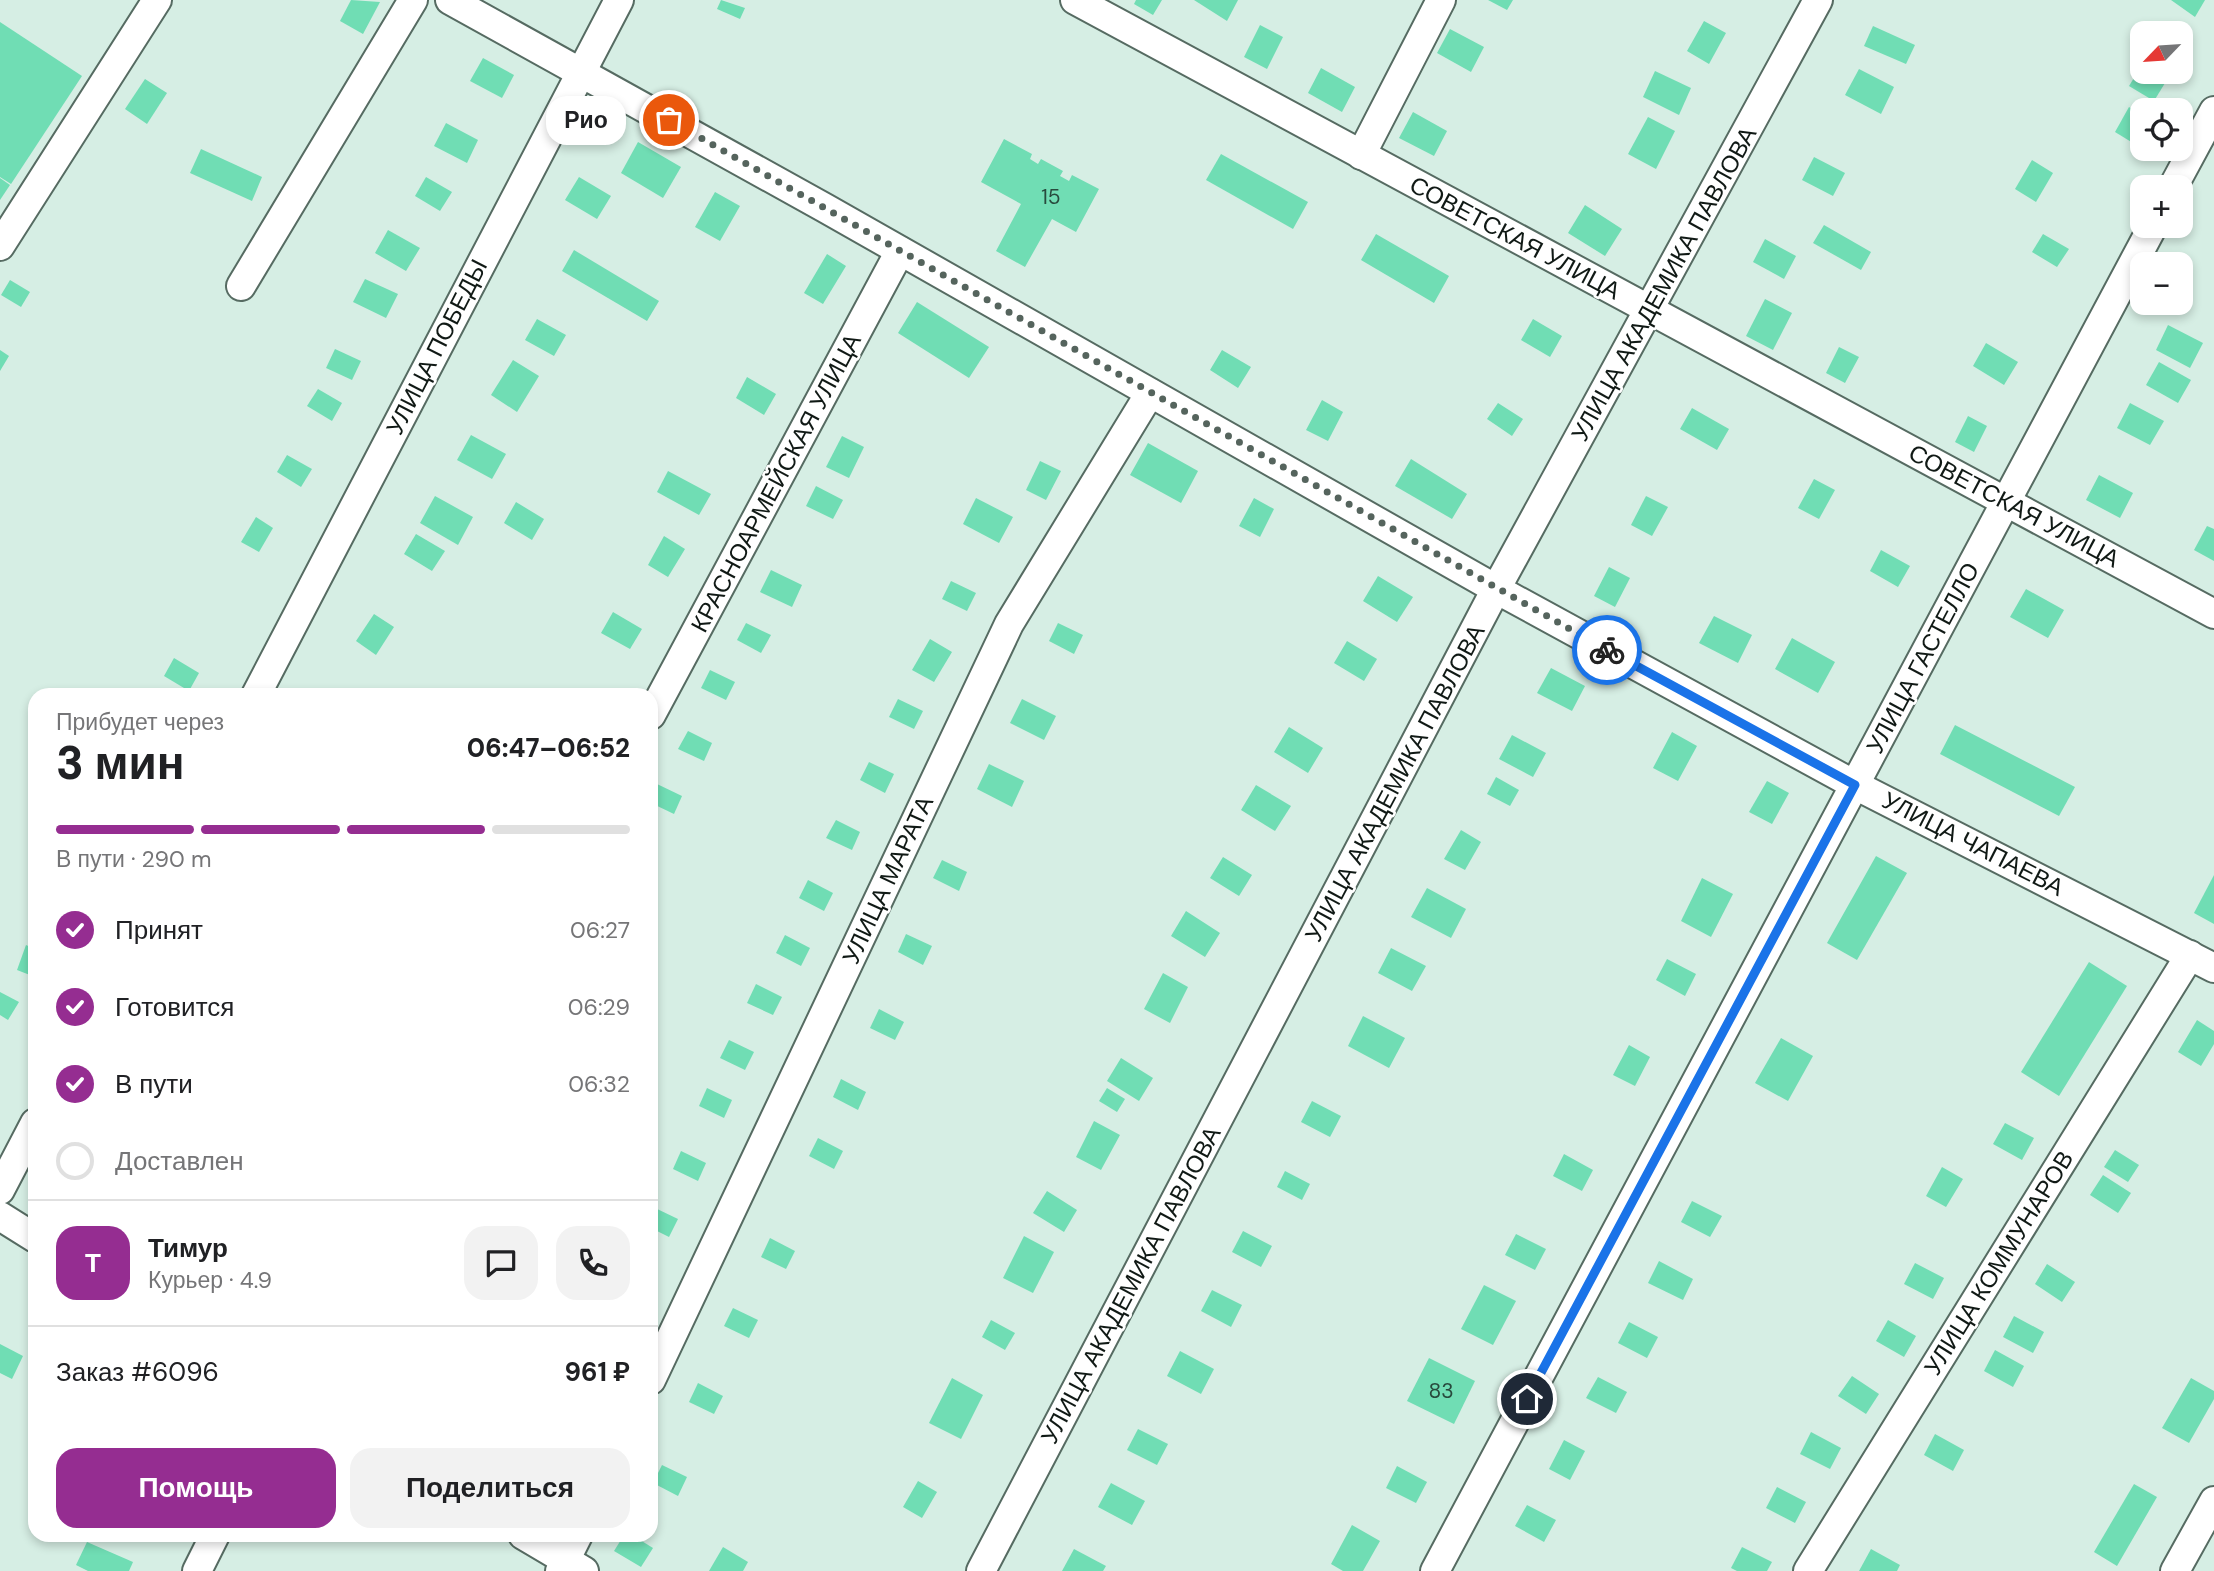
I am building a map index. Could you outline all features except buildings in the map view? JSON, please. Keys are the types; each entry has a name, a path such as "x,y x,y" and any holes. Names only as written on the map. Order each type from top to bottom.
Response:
{"street":[{"path":"0,246 157,0"},
{"path":"241,286 414,0"},
{"name":"УЛИЦА ЧАПАЕВА","path":"450,0 580,70 1496,589 1855,785 2202,962"},
{"name":"УЛИЦА ПОБЕДЫ","path":"261,688 580,70 619,0"},
{"name":"СОВЕТСКАЯ УЛИЦА","path":"1075,0 2214,614"},
{"path":"1361,155 1441,0"},
{"name":"УЛИЦА АКАДЕМИКА ПАВЛОВА","path":"981,1571 1496,589 1651,311 1818,0"},
{"path":"2179,175 2214,111"},
{"name":"УЛИЦА ГАСТЕЛЛО","path":"1435,1571 2147,238"},
{"name":"КРАСНОАРМЕЙСКАЯ УЛИЦА","path":"658,702 900,251"},
{"name":"УЛИЦА МАРАТА","path":"658,1365 1009,624 1150,393"},
{"name":"УЛИЦА КОММУНАРОВ","path":"1808,1571 2202,962"},
{"path":"0,1190 28,1136"},
{"path":"0,1216 28,1234"},
{"path":"2175,1571 2214,1501"},
{"path":"197,1571 212,1542"},
{"path":"533,1542 570,1567 576,1542"}],"way so far":[{"path":"669,120 1607,650"}],"place":[{"name":"Рио","path":"669,120"}],"route":[{"path":"1527,1399 1855,785 1607,650"}]}
